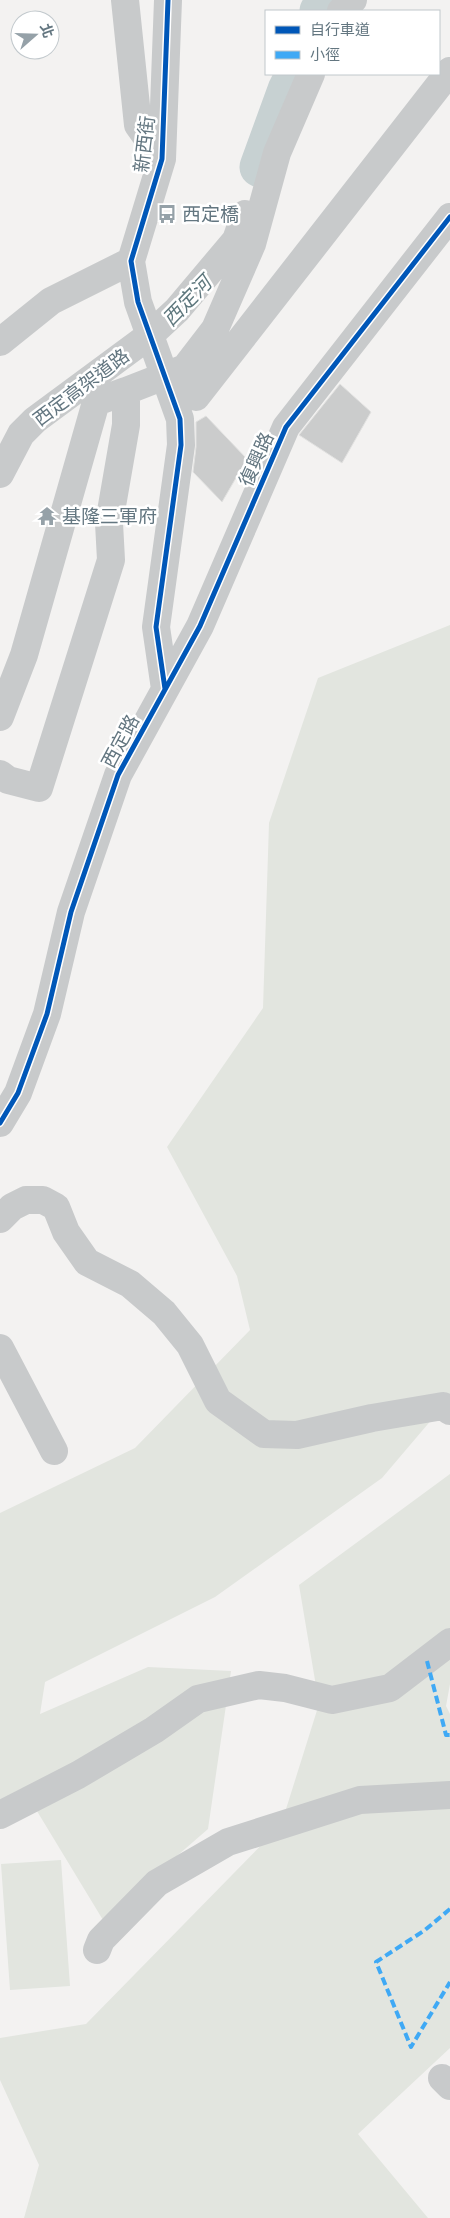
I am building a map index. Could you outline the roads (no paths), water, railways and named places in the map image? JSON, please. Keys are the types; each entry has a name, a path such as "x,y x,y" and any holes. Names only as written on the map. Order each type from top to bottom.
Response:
{"street":[{"path":"125,0 138,125 162,160"},
{"name":"新西街","path":"146,325 138,302 132,261 162,160 168,0"},
{"path":"342,10 353,0"},
{"path":"362,10 372,0"},
{"path":"162,368 196,397 450,71"},
{"name":"西定高架道路","path":"0,474 22,434 35,420 146,325 177,310 236,240 264,153 296,75"},
{"path":"0,717 24,655 96,402 126,391 162,368 185,368 215,329 252,244 277,153 310,75"},
{"name":"復興路","path":"165,689 200,626 286,427 450,217"},
{"path":"0,342 51,301 132,261"},
{"path":"146,325 180,419 181,445 156,627 165,689"},
{"path":"3,785 38,788 112,560 109,523 126,425 126,391"},
{"name":"西定路","path":"0,1123 18,1093 47,1014 71,912 118,775 165,689"},
{"path":"0,1219 12,1207 26,1200 43,1200 56,1207 66,1232 87,1262 130,1284 164,1313 190,1345 218,1401 264,1434 297,1435 372,1418 443,1406 450,1411"},
{"path":"0,1348 54,1451"},
{"path":"0,1815 95,1765 154,1730 198,1699 259,1686 286,1688 332,1700 390,1688 450,1642"},
{"path":"97,1950 101,1940 157,1883 228,1842 360,1800 450,1795"}],"waterway":[{"path":"315,0 319,10"},
{"name":"西定河","path":"321,10 329,0"},
{"name":"西定河","path":"260,167 288,90 296,75"}],"place":[{"name":"西定橋","path":"167,214"},
{"name":"基隆三軍府","path":"47,516"}]}
